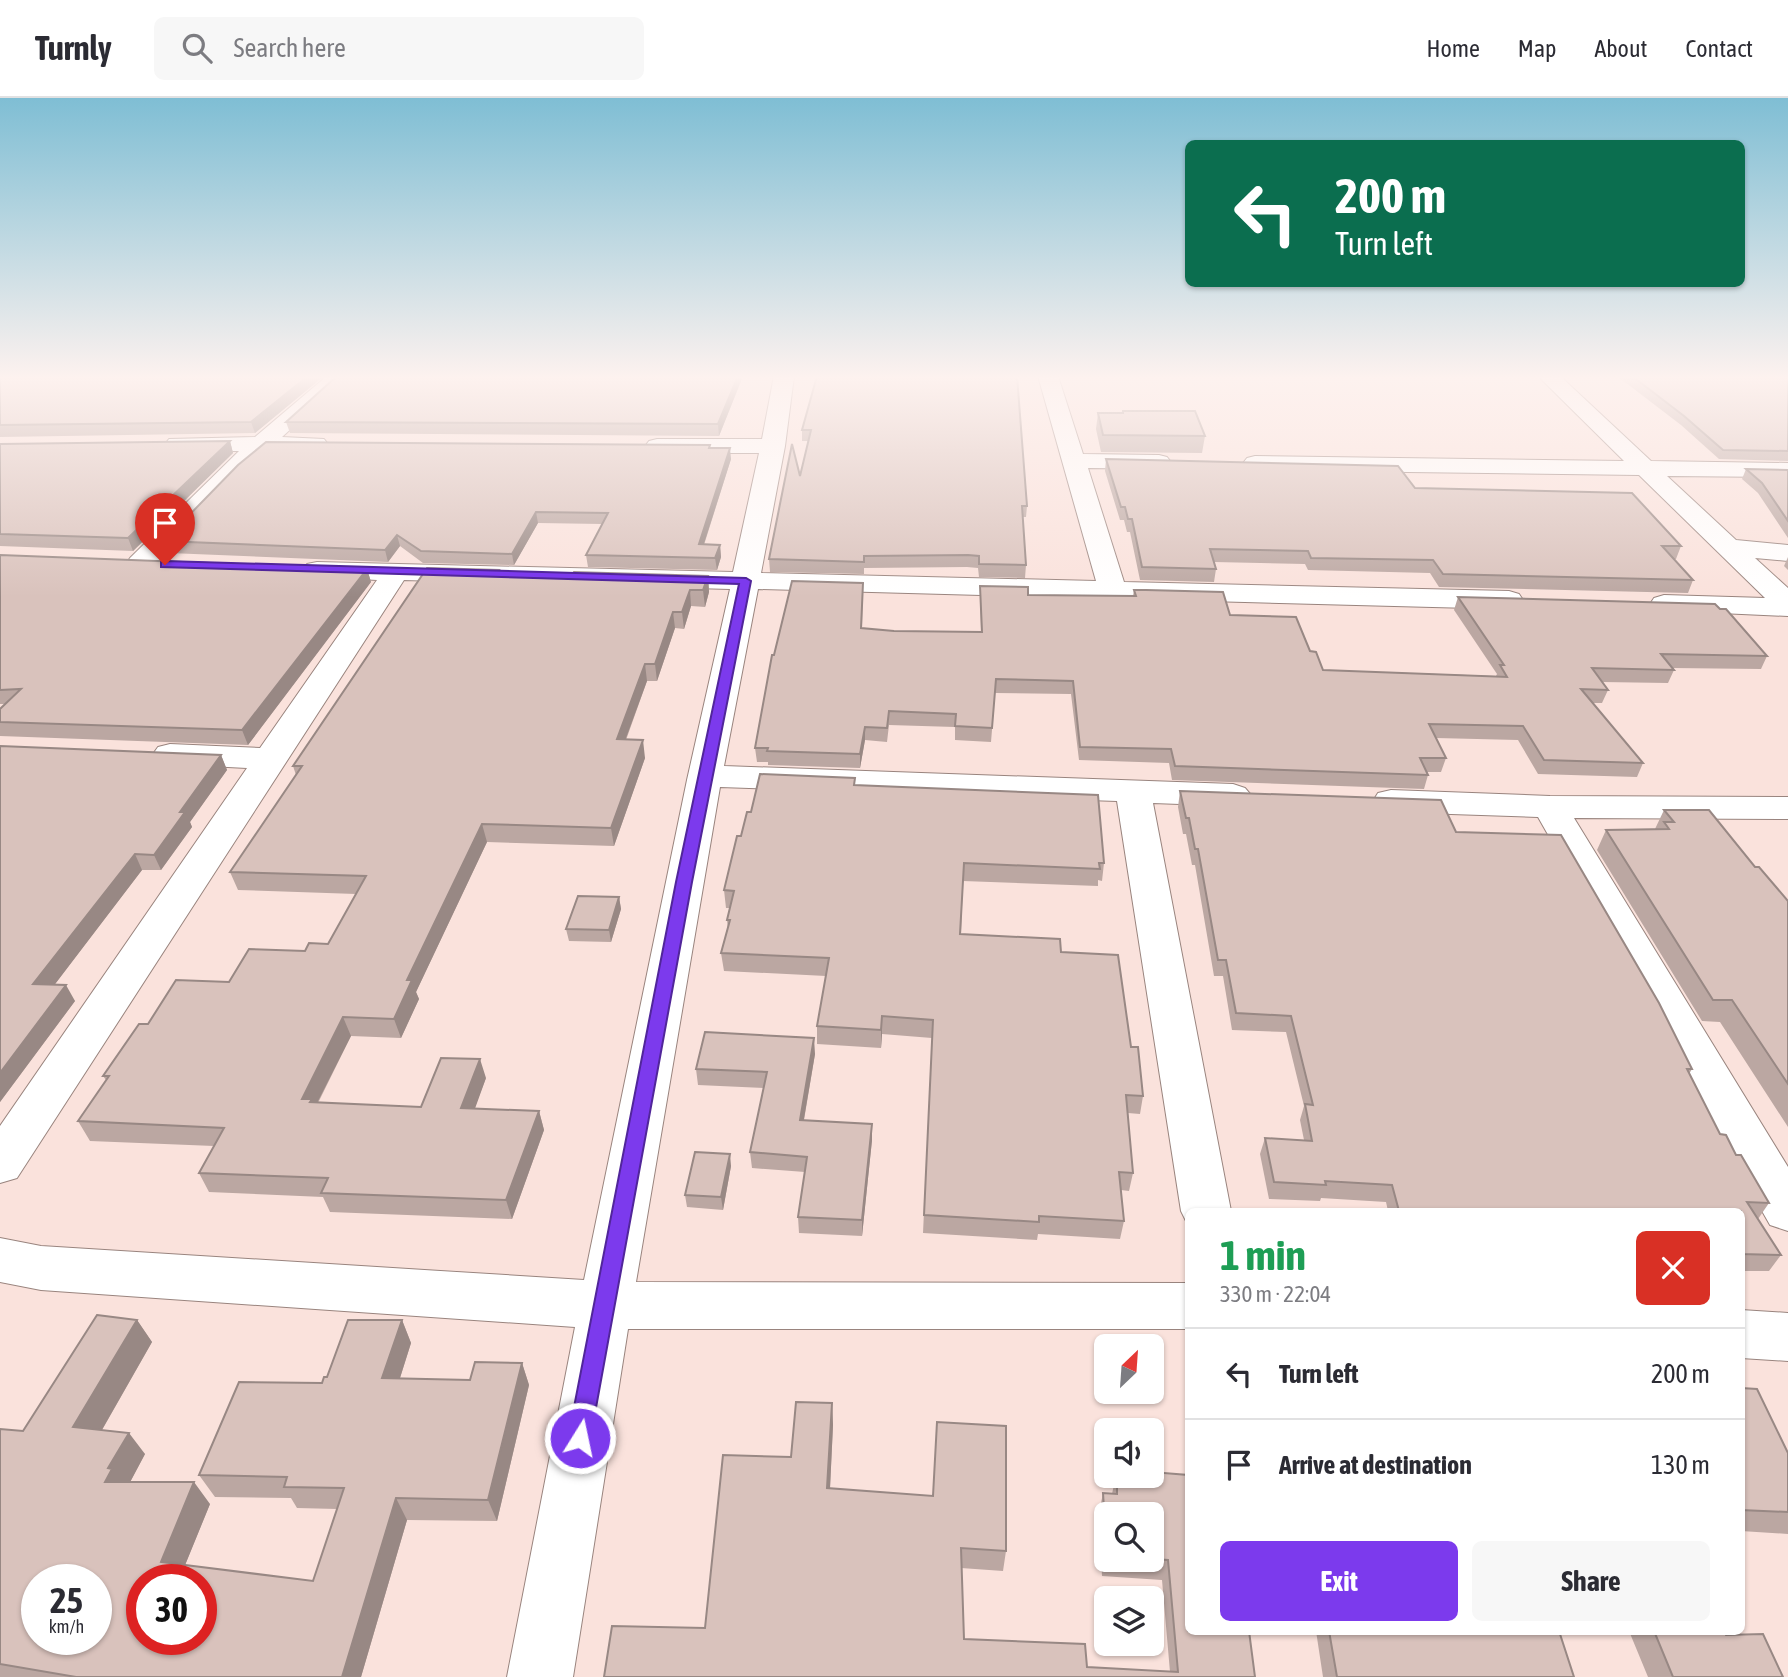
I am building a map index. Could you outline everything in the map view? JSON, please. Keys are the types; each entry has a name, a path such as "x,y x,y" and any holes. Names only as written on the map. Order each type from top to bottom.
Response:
{"street":[{"path":"180,565 127,563 253,450"},
{"path":"540,1677 603,1305 705,776 772,450"},
{"path":"1071,450 1113,591"},
{"path":"1624,450 1788,606"},
{"path":"1074,461 1185,463"},
{"path":"1226,463 1788,470"},
{"path":"1725,547 1788,553"},
{"path":"288,569 1540,601"},
{"path":"0,1164 395,573"},
{"path":"1637,604 1788,606"},
{"path":"136,753 272,759"},
{"path":"705,776 1272,796"},
{"path":"1133,791 1205,1208"},
{"path":"1356,799 1550,807 1788,808"},
{"path":"1550,807 1788,1210"},
{"path":"0,1260 54,1269 603,1305 1185,1306"},
{"path":"1745,1334 1788,1337"}],"building":[{"path":"0,450 221,450 128,538 0,534"},
{"path":"257,450 729,450 699,544 720,545 715,558 586,555 608,513 536,512 512,554 421,551 397,535 385,550 164,541 238,465"},
{"path":"791,450 793,450 800,476 806,450 1023,450 1027,506 1022,506 1026,565 979,564 979,556 968,555 864,556 864,562 769,559"},
{"path":"1723,450 1788,450 1788,451"},
{"path":"1106,459 1398,466 1415,488 1632,493 1681,546 1662,546 1693,580 1443,574 1433,560 1311,558 1308,551 1210,549 1216,569 1142,567 1132,519 1128,519 1125,507 1121,507"},
{"path":"1746,469 1788,470 1788,521 1762,483"},
{"path":"0,555 367,569 242,730 0,722 0,709 21,689 0,690"},
{"path":"427,568 499,570 496,575 571,577 574,572 708,576 703,590 690,590 682,612 673,612 655,664 645,664 617,739 643,740 611,828 482,824 407,980 412,980 394,1019 343,1017 302,1099 312,1099 310,1102 421,1107 441,1058 480,1059 461,1108 539,1111 506,1200 321,1193 328,1178 199,1173 224,1128 78,1121 109,1076 103,1076 139,1024 148,1024 176,980 229,982 249,949 305,951 309,943 328,944 366,876 230,872 302,766 293,766"},
{"path":"792,581 863,583 861,628 894,631 982,632 980,586 1028,587 1028,595 1136,596 1134,590 1223,592 1230,615 1296,617 1310,651 1316,652 1323,670 1507,677 1500,665 1504,665 1458,597 1715,604 1720,609 1726,609 1767,656 1661,654 1674,670 1592,668 1608,690 1581,689 1643,763 1544,760 1523,726 1429,724 1446,758 1420,758 1428,775 1175,766 1171,749 1080,747 1073,681 996,679 992,728 955,726 956,714 889,711 887,728 865,727 860,754 767,751 768,748 755,748 772,655"},
{"path":"0,746 221,755 180,812 185,812 154,855 135,854 33,984 66,985 0,1073"},
{"path":"760,774 855,778 854,785 1098,795 1104,863 1099,863 1100,869 964,863 960,934 1060,939 1061,952 1118,955 1131,1047 1138,1047 1143,1096 1126,1095 1133,1173 1119,1172 1124,1221 1039,1216 1039,1222 924,1215 933,1020 882,1016 881,1030 817,1026 829,958 721,953 734,891 724,890 737,836 741,836 747,812 751,812"},
{"path":"1180,791 1441,800 1456,832 1561,835 1659,1003 1692,1069 1687,1069 1720,1134 1726,1135 1736,1155 1741,1155 1769,1203 1747,1202 1781,1255 1745,1254 1745,1208 1398,1208 1392,1185 1325,1181 1326,1185 1274,1182 1265,1138 1312,1141 1305,1104 1313,1105 1291,1016 1236,1013 1226,960 1218,960 1198,849 1195,849 1189,818 1186,818"},
{"path":"1664,810 1709,810 1755,867 1759,867 1788,901 1788,1084 1732,1000 1713,1000 1606,830 1669,829 1664,822 1674,822"},
{"path":"578,896 619,897 609,930 566,929"},
{"path":"705,1032 814,1038 800,1120 872,1124 862,1220 798,1217 807,1157 750,1152 767,1072 696,1069"},
{"path":"695,1152 730,1154 721,1197 685,1195"},
{"path":"97,1315 137,1320 73,1427 129,1433 108,1468 112,1469 105,1482 194,1482 161,1562 177,1564 126,1564 126,1655 217,1655 217,1569 313,1581 344,1488 284,1487 287,1477 199,1475 239,1382 322,1383 324,1377 327,1377 348,1320 402,1320 382,1378 470,1380 475,1362 522,1363 488,1500 396,1498 342,1677 76,1677 0,1664 0,1429 23,1431"},
{"path":"1745,1388 1757,1389 1788,1453 1788,1512 1745,1510"},
{"path":"796,1402 832,1403 827,1488 933,1496 937,1422 1006,1426 1006,1551 961,1548 964,1639 1085,1644 1087,1667 1178,1672 1168,1560 1164,1560 1164,1502 1104,1502 1103,1493 1117,1494 1117,1488 1164,1488 1164,1473 1185,1475 1185,1635 1250,1635 1255,1677 604,1677 612,1626 705,1628 723,1455 791,1457"},
{"path":"1763,1634 1783,1677 1673,1677 1656,1635"},
{"path":"1330,1635 1560,1635 1574,1677 1337,1677"}],"route":[{"path":"165,565 746,581 684,882 580,1438"}]}
